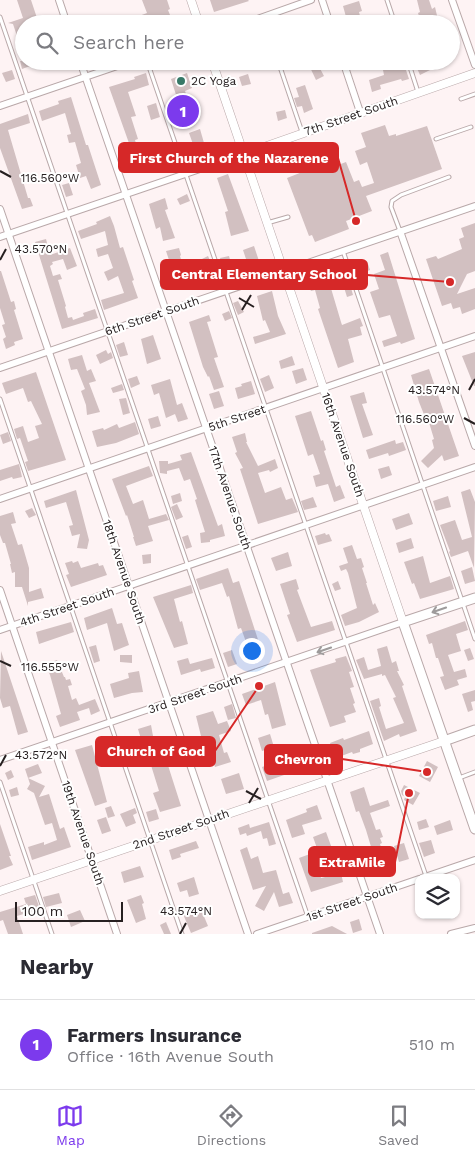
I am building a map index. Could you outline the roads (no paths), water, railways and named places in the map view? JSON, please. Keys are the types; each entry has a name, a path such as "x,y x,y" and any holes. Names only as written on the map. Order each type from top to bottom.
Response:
{"main road":[{"name":"3rd Street South","path":"404,622 475,598"},
{"name":"16th Avenue South","path":"404,622 475,829"},
{"name":"2nd Street South","path":"444,741 475,730"}],"street":[{"path":"59,0 64,15"},
{"path":"190,0 196,15"},
{"path":"276,15 311,0"},
{"path":"322,0 327,15"},
{"path":"452,0 457,15"},
{"path":"460,23 475,65"},
{"name":"17th Avenue South","path":"83,70 380,934"},
{"path":"0,106 106,70"},
{"name":"16th Avenue South","path":"215,70 404,622"},
{"path":"346,70 360,112"},
{"name":"7th Street South","path":"0,237 475,73"},
{"name":"6th Street South","path":"0,368 475,206"},
{"name":"18th Avenue South","path":"0,209 248,934"},
{"path":"400,231 475,446"},
{"name":"5th Street","path":"0,499 475,336"},
{"name":"4th Street South","path":"0,630 475,467"},
{"name":"19th Avenue South","path":"0,590 117,934"},
{"name":"3rd Street South","path":"0,760 404,622"},
{"name":"2nd Street South","path":"0,891 444,741"},
{"name":"1st Street South","path":"434,874 475,860"},
{"name":"1st Street South","path":"258,934 415,880"},
{"path":"451,934 475,928"}],"lane":[{"path":"387,0 392,15"},
{"path":"0,17 15,61"},
{"path":"18,70 308,917"},
{"path":"150,70 224,291 386,760 421,874"},
{"path":"281,70 302,133"},
{"path":"411,70 418,92"},
{"path":"462,99 475,94"},
{"path":"436,139 471,127"},
{"path":"282,140 290,162"},
{"path":"400,231 391,207 394,199 449,177"},
{"path":"267,223 288,217"},
{"path":"343,251 475,639"},
{"path":"0,399 182,934"},
{"path":"457,779 475,772"},
{"path":"0,782 52,934"}],"place":[{"name":"2C Yoga","path":"181,81"},
{"name":"Farmers Insurance","path":"183,111"},
{"name":"First Church of the Nazarene","path":"356,221"},
{"name":"Central Elementary School","path":"450,282"},
{"name":"Church of God","path":"259,686"},
{"name":"Chevron","path":"427,772"},
{"name":"ExtraMile","path":"409,793"}]}
